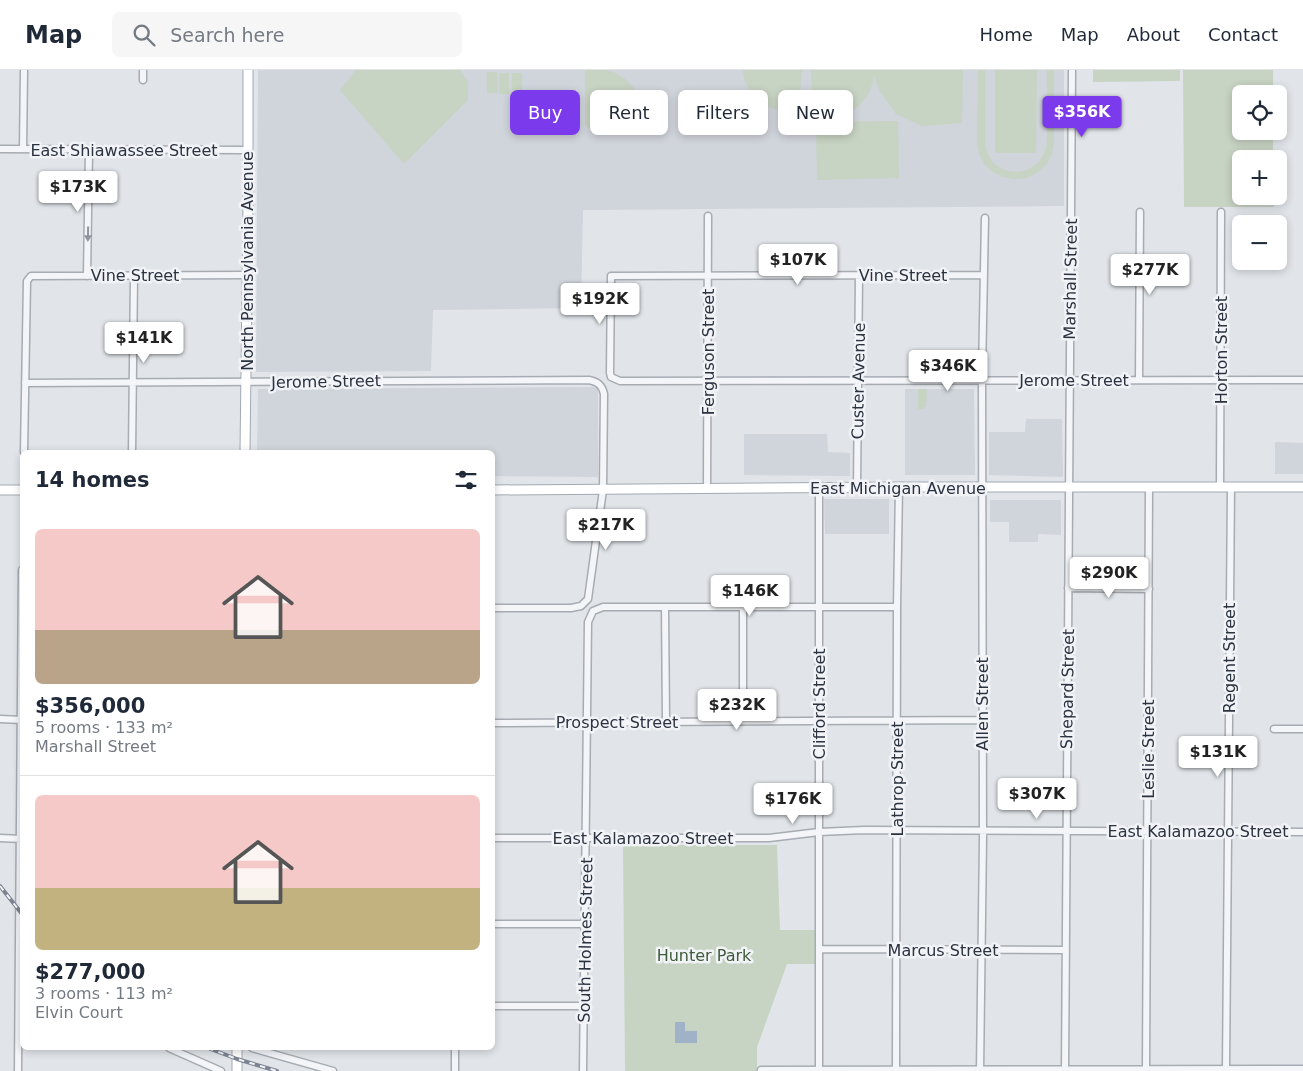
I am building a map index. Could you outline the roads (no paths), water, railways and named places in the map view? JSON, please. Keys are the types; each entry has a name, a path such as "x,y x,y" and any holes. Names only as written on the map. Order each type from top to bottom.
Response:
{"main road":[{"name":"North Pennsylvania Avenue","path":"245,450 248,70"},
{"name":"East Michigan Avenue","path":"495,490 1303,487"},
{"path":"0,490 20,490"},
{"path":"237,1050 237,1071"}],"street":[{"path":"23,149 24,70"},
{"path":"143,70 143,80"},
{"name":"Marshall Street","path":"1069,487 1072,70"},
{"name":"East Shiawassee Street","path":"0,149 248,150"},
{"path":"87,276 89,150"},
{"path":"1139,380 1140,212"},
{"name":"Horton Street","path":"1220,487 1221,212"},
{"name":"Ferguson Street","path":"707,489 708,216"},
{"name":"Allen Street","path":"980,1070 982,381 985,218"},
{"path":"132,450 134,275"},
{"name":"Vine Street","path":"25,383 27,282 31,276 246,275"},
{"name":"Custer Avenue","path":"858,488 859,275"},
{"name":"Vine Street","path":"610,373 612,276 984,275"},
{"name":"Jerome Street","path":"610,373 611,377 620,381 1303,380"},
{"name":"Jerome Street","path":"25,383 571,380 597,382 602,386 604,394 603,490"},
{"path":"24,450 25,383"},
{"name":"Lathrop Street","path":"896,1070 899,487"},
{"name":"Shepard Street","path":"1065,1070 1069,487"},
{"name":"Leslie Street","path":"1146,1070 1149,487"},
{"name":"Regent Street","path":"1226,1069 1231,487"},
{"name":"Clifford Street","path":"818,1070 819,488"},
{"path":"495,608 571,608 581,606 588,599 603,490"},
{"path":"1068,588 1149,588"},
{"path":"666,721 665,606 897,607"},
{"name":"South Holmes Street","path":"583,1071 588,622 593,611 603,607 665,606"},
{"path":"743,606 744,721"},
{"path":"0,719 20,720"},
{"name":"Prospect Street","path":"495,723 982,720"},
{"path":"1274,729 1303,730"},
{"name":"East Kalamazoo Street","path":"495,838 769,838 819,832 896,830 1303,832"},
{"path":"0,838 20,839"},
{"path":"495,924 584,924"},
{"name":"Marcus Street","path":"819,949 1066,950"},
{"path":"495,1006 584,1006"},
{"path":"18,1071 20,1028"},
{"path":"173,1050 210,1069 221,1071"},
{"path":"259,1050 333,1071"},
{"path":"454,1071 455,1050"},
{"path":"761,1070 1303,1069"}],"water":[{"path":"675,1022 685,1022 685,1031 697,1031 697,1043 675,1043"}],"railway":[{"path":"0,886 20,911"},
{"path":"213,1050 277,1071"}],"park label":[{"name":"Hunter Park","path":"704,955"}]}
